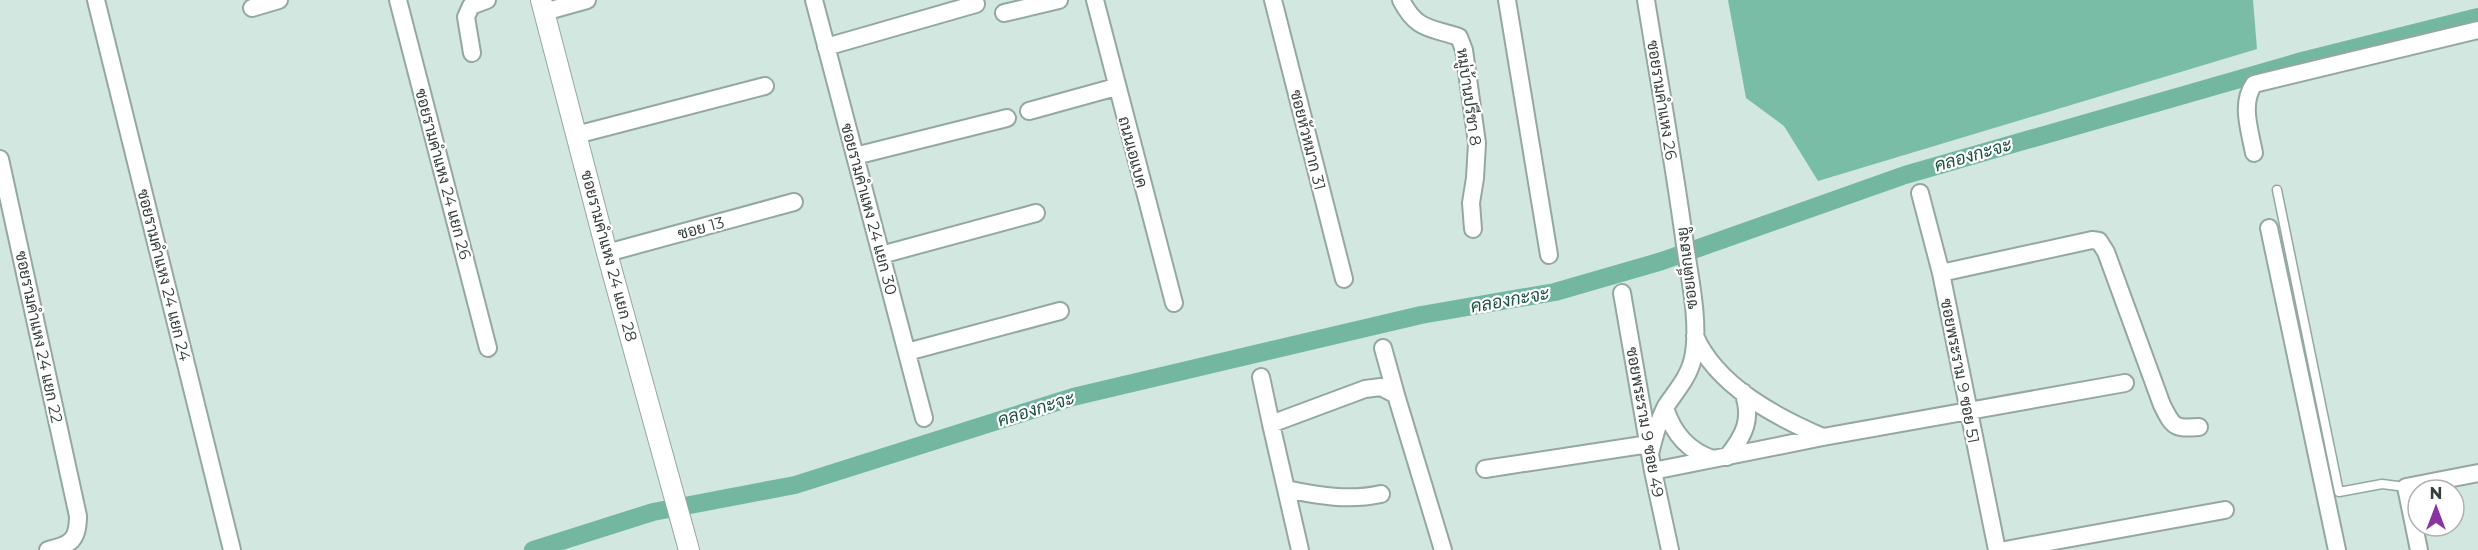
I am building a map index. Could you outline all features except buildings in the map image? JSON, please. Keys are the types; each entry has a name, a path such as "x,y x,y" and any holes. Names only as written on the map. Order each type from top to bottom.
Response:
{"street":[{"name":"ซอยรามคำแหง 24 แยก 24","path":"96,0 232,550"},
{"path":"252,8 279,0"},
{"name":"ซอยรามคำแหง 24 แยก 26","path":"398,0 488,348"},
{"path":"472,53 466,17 471,6 487,0"},
{"path":"543,6 587,0"},
{"name":"ซอยรามคำแหง 24 แยก 30","path":"814,0 924,418"},
{"path":"1004,13 1059,0"},
{"name":"ถนนเอแบค","path":"1095,0 1174,303"},
{"name":"ซอยหัวหมาก 31","path":"1273,0 1344,279"},
{"name":"หมู่บ้านปรีชา 8","path":"1401,0 1409,16 1420,26 1459,37 1464,50 1477,143 1471,203 1473,229"},
{"path":"1507,0 1549,255"},
{"name":"ซอยรามคำแหง 26","path":"1646,0 1679,201"},
{"path":"826,47 976,4"},
{"name":"ซอยรามคำแหง 24 แยก 28","path":"543,6 607,253 689,550"},
{"path":"2254,153 2246,104 2248,93 2254,84 2478,30"},
{"path":"576,135 765,86"},
{"path":"1029,111 1116,87"},
{"path":"855,156 1007,118"},
{"name":"ซอยรามคำแหง 24 แยก 22","path":"0,159 4,193 78,516 78,532 71,542 48,550"},
{"name":"ซอยพระราม 9 ซอย 51","path":"1920,193 1941,273 1997,550"},
{"name":"ซอยเต็กเฮงยู","path":"1649,449 1665,408 1688,373 1693,358 1695,335 1691,286 1679,201"},
{"name":"ซอย 13","path":"607,253 794,202"},
{"path":"881,255 1036,213"},
{"path":"2269,228 2337,550"},
{"path":"1941,273 2092,240 2099,241 2106,252 2162,405 2172,424 2182,429 2199,427"},
{"name":"ซอยพระราม 9 ซอย 49","path":"1622,294 1653,471 1670,550"},
{"path":"907,352 1060,311"},
{"name":"ซอยเต็กเฮงยู","path":"1695,335 1708,358 1743,392 1795,425 1823,437"},
{"path":"1383,348 1443,550"},
{"path":"1261,377 1300,550"},
{"path":"1653,471 1823,437 2125,383"},
{"path":"1271,424 1365,389 1381,387 1396,395"},
{"path":"1720,458 1745,432 1749,413 1743,392"},
{"path":"1665,408 1669,420 1681,439 1701,455 1720,458"},
{"path":"1485,469 1649,449"},
{"path":"2454,478 2478,473"},
{"path":"1286,489 1342,498 1362,498 1381,494"},
{"path":"2005,550 2225,510"}],"lane":[{"path":"2277,190 2339,492 2382,484 2406,488"}],"green space":[{"path":"1728,0 2253,0 2257,49 1818,181 1784,126 1746,98"}],"waterway":[{"name":"คลองกะจะ","path":"533,550 653,512 795,485 1073,397 1421,315 1555,292 1662,261 1905,175 2302,61 2478,17"}]}
